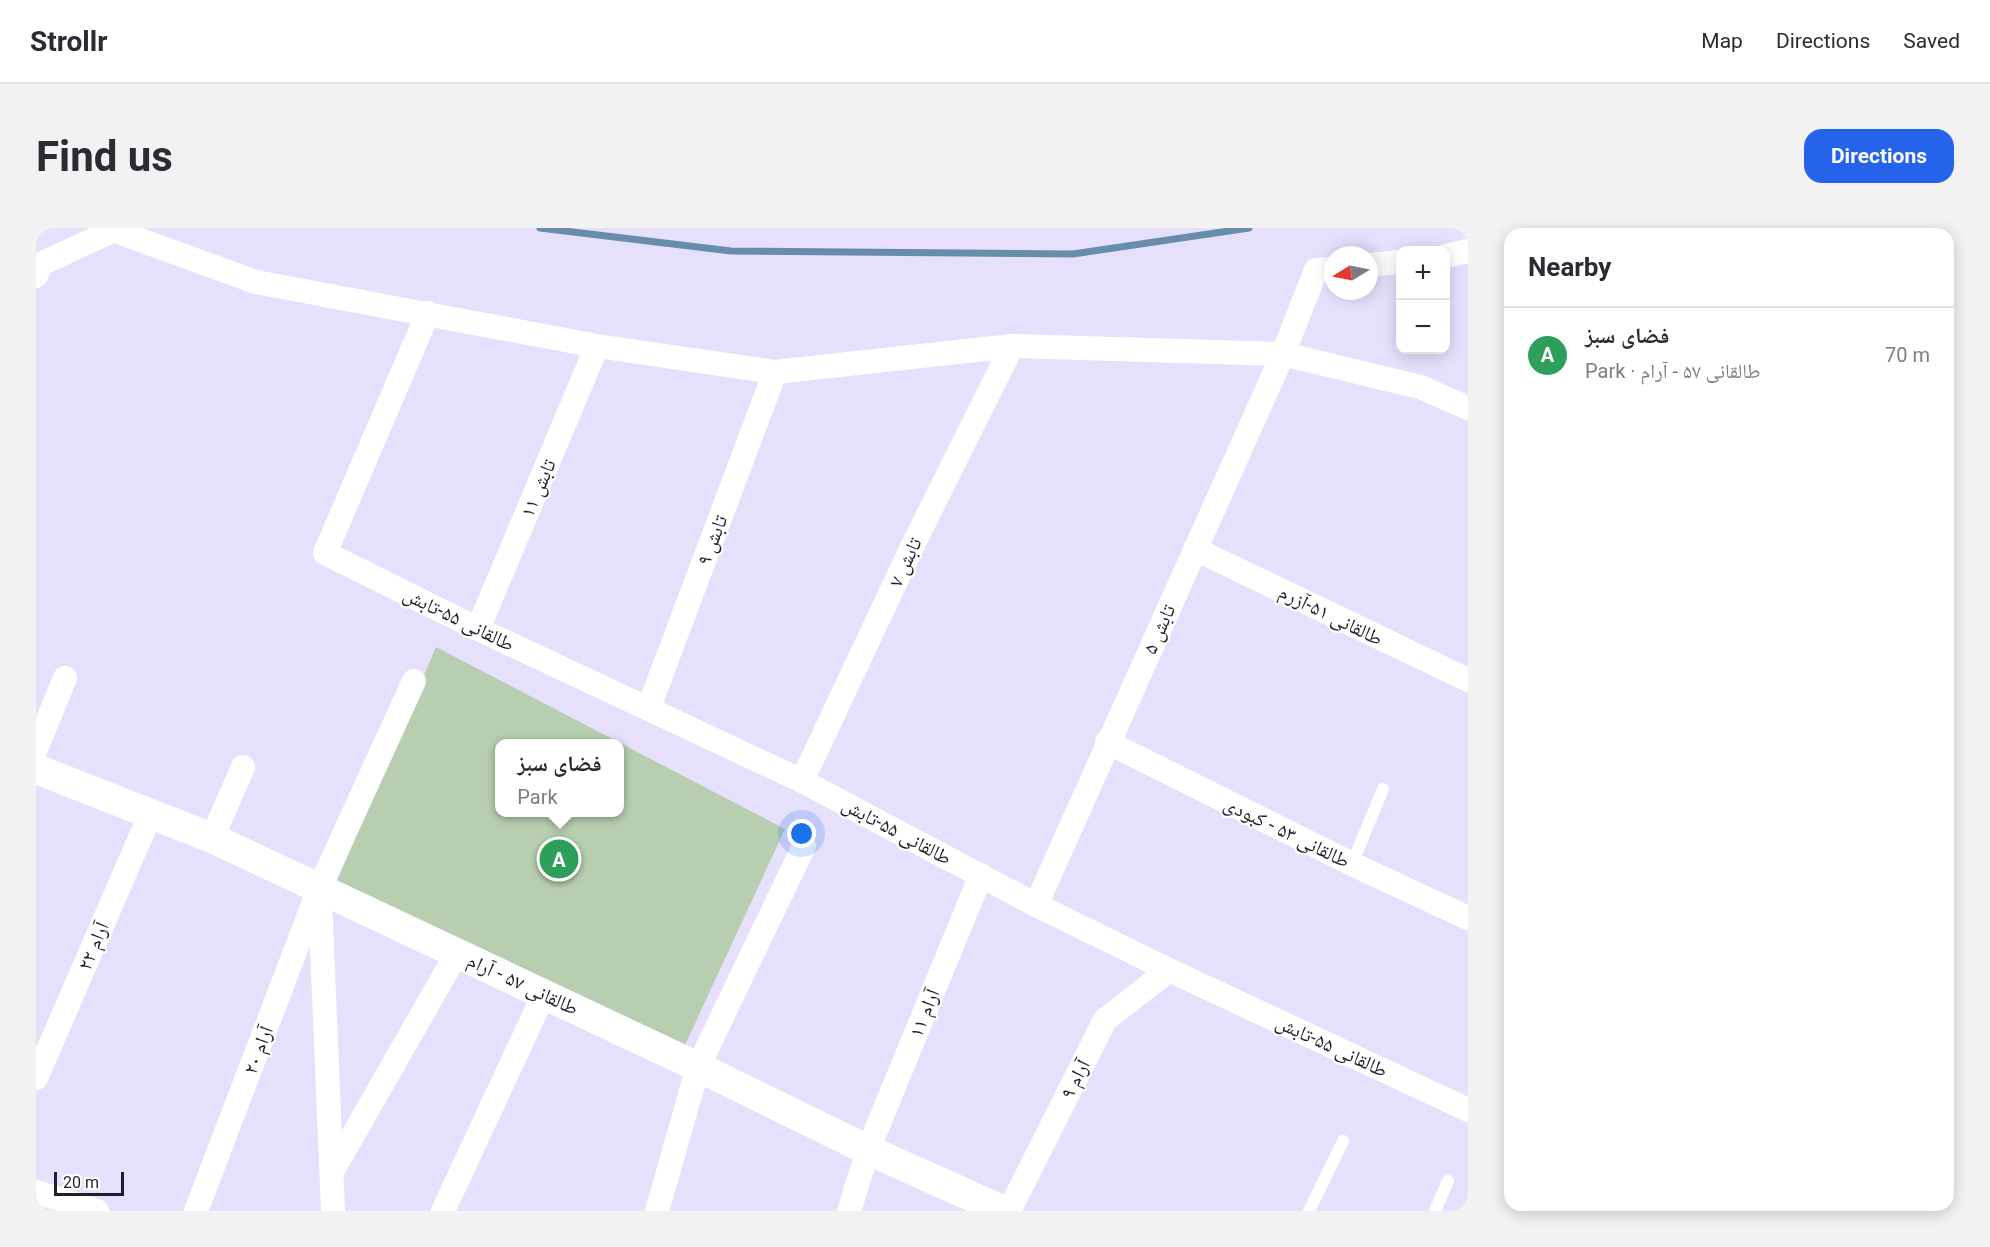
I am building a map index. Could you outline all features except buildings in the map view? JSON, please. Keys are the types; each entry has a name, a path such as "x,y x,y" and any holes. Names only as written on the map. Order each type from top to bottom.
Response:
{"street":[{"path":"36,276 41,264 111,229 256,282 597,346 775,372 1012,346 1283,354 1420,387 1468,408"},
{"path":"1450,255 1468,251"},
{"path":"1378,264 1396,262"},
{"name":"تابش ۵","path":"1036,905 1107,742 1283,354 1316,270 1324,270"},
{"name":"طالقانی ۵۵-تابش","path":"428,313 325,553 478,629 649,707 802,781 1036,905 1169,970 1468,1110"},
{"name":"تابش ۱۱","path":"478,629 597,346"},
{"name":"تابش ۷","path":"802,781 912,547 1012,346"},
{"name":"تابش ۹","path":"649,707 775,372"},
{"name":"طالقانی ۵۱-آزرم","path":"1195,549 1468,680"},
{"path":"36,749 65,678"},
{"name":"آرام ۲۰","path":"196,1211 319,889 414,681"},
{"name":"طالقانی ۵۳ - کبودی","path":"1107,742 1352,864 1468,918"},
{"path":"212,838 243,767"},
{"name":"طالقانی ۵۷ - آرام","path":"36,769 212,838 698,1067 868,1150 1007,1211"},
{"name":"آرام ۲۲","path":"36,1078 150,815"},
{"path":"657,1211 698,1067 804,846"},
{"name":"آرام ۱۱","path":"849,1211 868,1150 981,875"},
{"path":"319,889 333,1211"},
{"path":"333,1170 456,953"},
{"name":"آرام ۹","path":"1007,1211 1105,1020 1169,970"},
{"path":"443,1211 544,994"},
{"path":"36,1192 97,1211"}],"lane":[{"path":"1352,864 1383,789"},
{"path":"1309,1211 1343,1141"},
{"path":"1435,1211 1448,1181"}],"green space":[{"path":"436,647 612,739 495,739 495,817 624,817 624,745 785,829 673,1071 334,888"}],"waterway":[{"path":"540,228 731,251 1073,254 1249,228"}],"place":[{"name":"فضای سبز","path":"559,859"}]}
